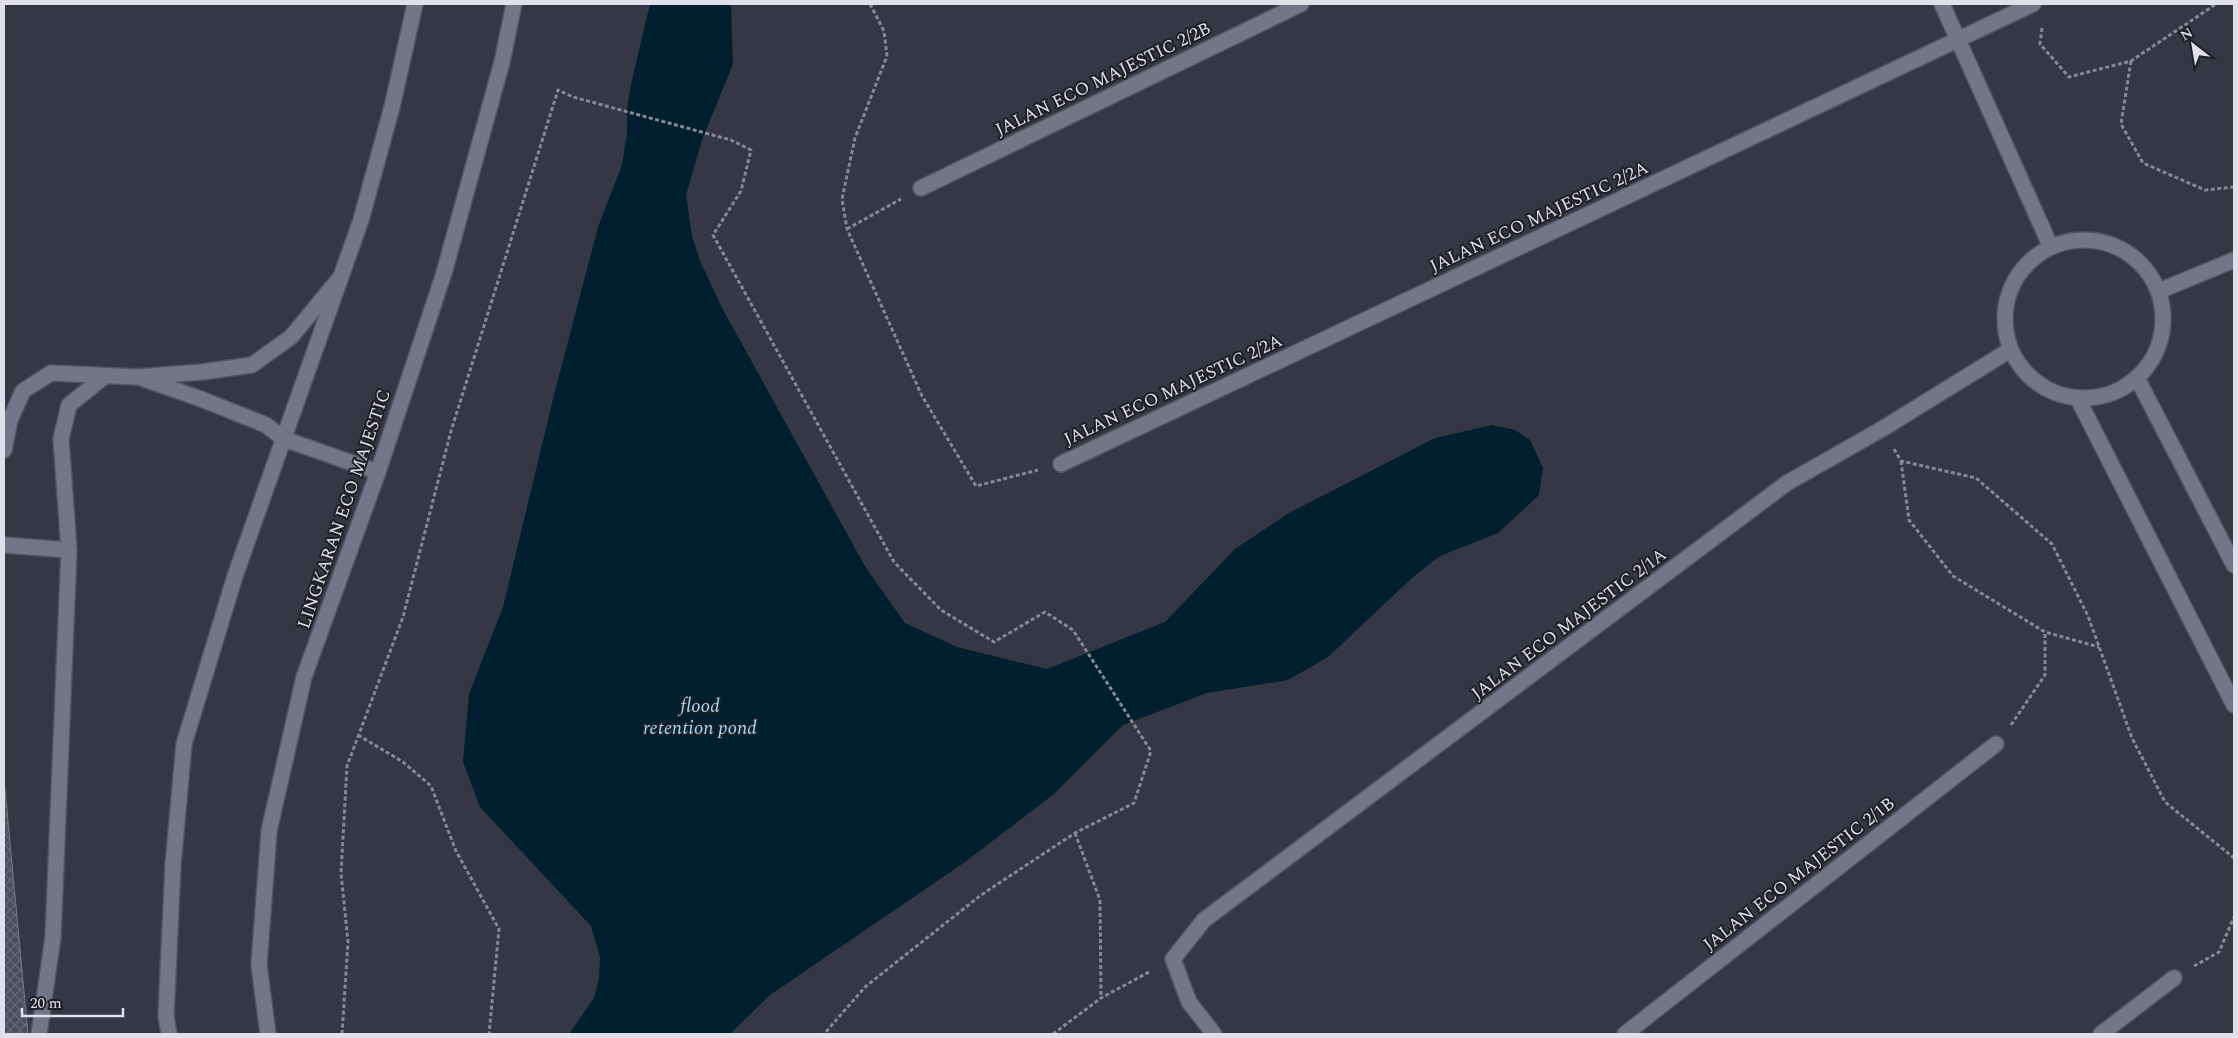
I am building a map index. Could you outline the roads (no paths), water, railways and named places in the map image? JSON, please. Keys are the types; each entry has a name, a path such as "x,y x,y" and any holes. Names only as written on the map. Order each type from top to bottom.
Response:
{"street":[{"path":"169,1034 166,1016 173,865 184,744 235,576 361,220 392,107 414,4"},
{"name":"LINGKARAN ECO MAJESTIC","path":"268,1034 259,965 269,832 304,677 378,472 444,273 502,62 514,4"},
{"name":"JALAN ECO MAJESTIC 2/2B","path":"921,188 1302,4"},
{"path":"1942,4 2050,245"},
{"name":"JALAN ECO MAJESTIC 2/2A","path":"1061,464 2033,4"},
{"path":"2075,240 2101,241 2126,251 2146,268 2159,291 2164,314 2162,338 2152,360 2137,378 2119,390 2099,397 2078,399 2057,394 2037,384 2022,369 2010,350 2004,327 2006,302 2014,280 2029,261 2050,245 2075,240"},
{"path":"2159,291 2234,260"},
{"path":"4,450 10,420 23,390 52,373 137,377 202,372 252,364 291,337 342,276"},
{"name":"JALAN ECO MAJESTIC 2/1A","path":"1214,1034 1189,1002 1173,959 1204,920 1787,483 1882,429 2010,350"},
{"path":"39,1034 53,937 69,550 61,439 69,405 105,376"},
{"path":"137,377 201,399 266,425 284,440 378,472"},
{"path":"2137,378 2234,566"},
{"path":"2078,399 2230,685 2234,705"},
{"path":"4,545 69,550"},
{"name":"JALAN ECO MAJESTIC 2/1B","path":"1625,1034 1996,744"},
{"path":"2101,1034 2174,978"}],"water":[{"name":"flood retention pond","path":"650,4 731,4 733,64 702,140 686,195 692,236 700,261 722,308 866,568 905,623 957,647 1047,669 1165,622 1235,549 1289,513 1435,438 1492,425 1515,430 1530,440 1543,468 1539,495 1498,533 1440,556 1413,577 1328,657 1288,680 1207,693 1123,725 1054,794 965,862 770,995 730,1034 569,1034 594,998 599,978 600,957 591,926 480,807 463,762 469,694 503,607 554,395 598,227 622,165 627,134 627,109 631,84"}]}
